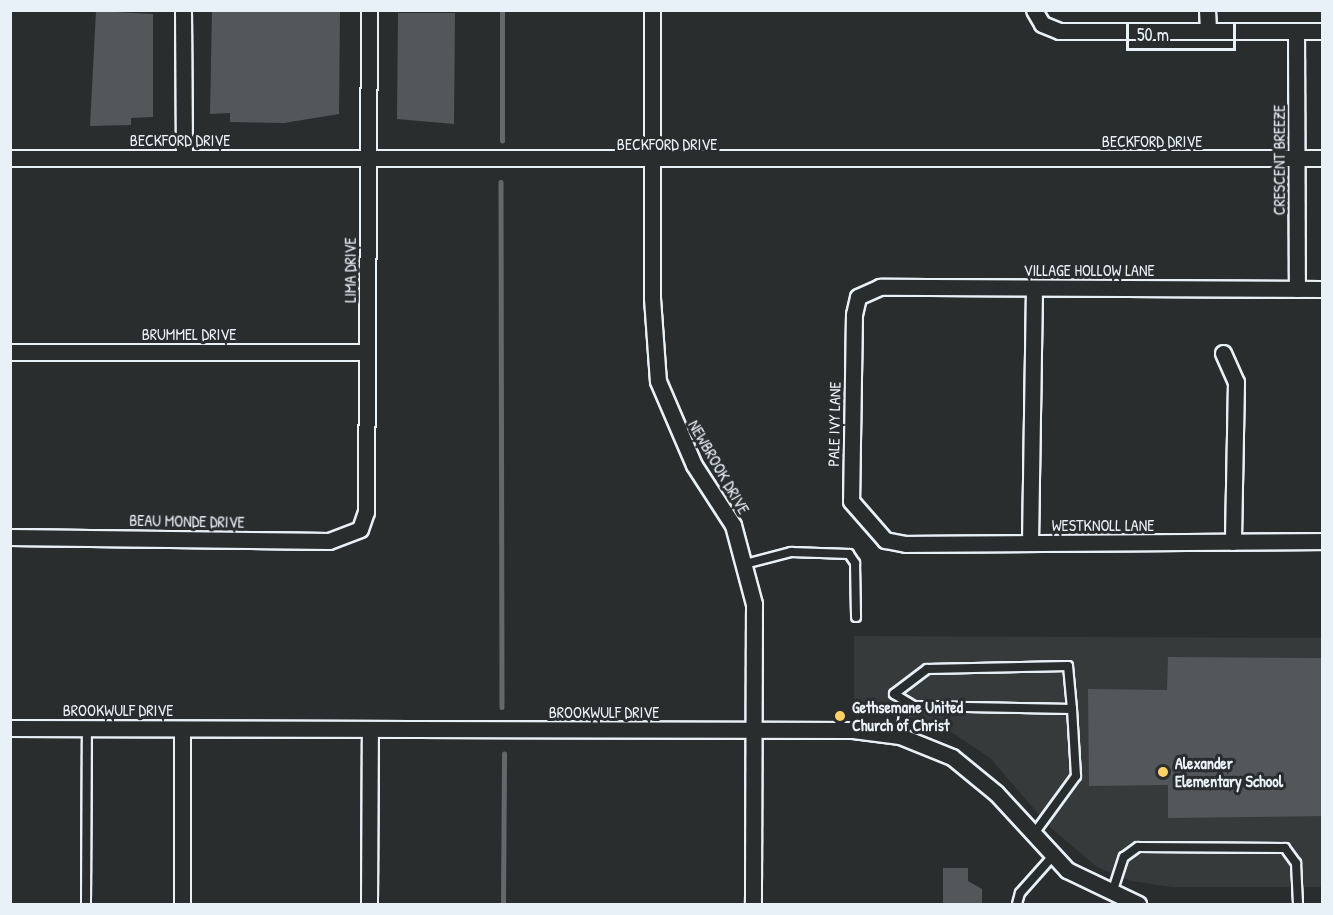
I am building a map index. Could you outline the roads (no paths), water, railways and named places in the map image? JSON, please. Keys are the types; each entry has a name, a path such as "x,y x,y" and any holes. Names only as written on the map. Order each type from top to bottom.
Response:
{"street":[{"path":"183,10 184,158"},
{"name":"LIMA DRIVE","path":"360,529 366,512 369,10"},
{"name":"NEWBROOK DRIVE","path":"652,10 651,162 658,381 694,465 733,525 745,564 757,638 751,730 753,904"},
{"path":"1207,10 1208,31"},
{"path":"1038,17 1059,31 1323,31"},
{"name":"CRESCENT BREEZE","path":"1296,31 1297,289"},
{"name":"BECKFORD DRIVE","path":"10,158 368,157 651,162 1323,158"},
{"name":"VILLAGE HOLLOW LANE","path":"858,297 880,287 1323,289"},
{"path":"1030,543 1034,288"},
{"name":"PALE IVY LANE","path":"858,297 851,501 885,540"},
{"name":"BRUMMEL DRIVE","path":"10,352 368,352"},
{"path":"1223,353 1236,382 1233,542"},
{"name":"BEAU MONDE DRIVE","path":"10,537 329,541 360,529"},
{"name":"WESTKNOLL LANE","path":"885,540 1030,543 1323,541"},
{"name":"BROOKWULF DRIVE","path":"10,728 853,730 900,736 952,757 996,793 1053,856 1111,894 1138,904"},
{"path":"182,729 182,904"},
{"path":"369,904 370,730"}],"lane":[{"path":"745,564 791,552 849,554 855,563 856,617"},
{"path":"1033,836 1076,776 1072,709 1068,666 927,669 894,694 906,705 1072,709"},
{"path":"900,736 906,705"},
{"path":"86,904 87,728"},
{"path":"1111,894 1124,857 1138,847 1285,848 1296,863 1298,904"},
{"path":"1017,904 1020,893 1053,856"}],"waterway":[{"path":"502,10 502,141"},
{"path":"501,182 502,707"},
{"path":"503,904 504,754"}],"place":[{"name":"Gethsemane United Church of Christ","path":"840,716"},
{"name":"Alexander Elementary School","path":"1163,772"}]}
